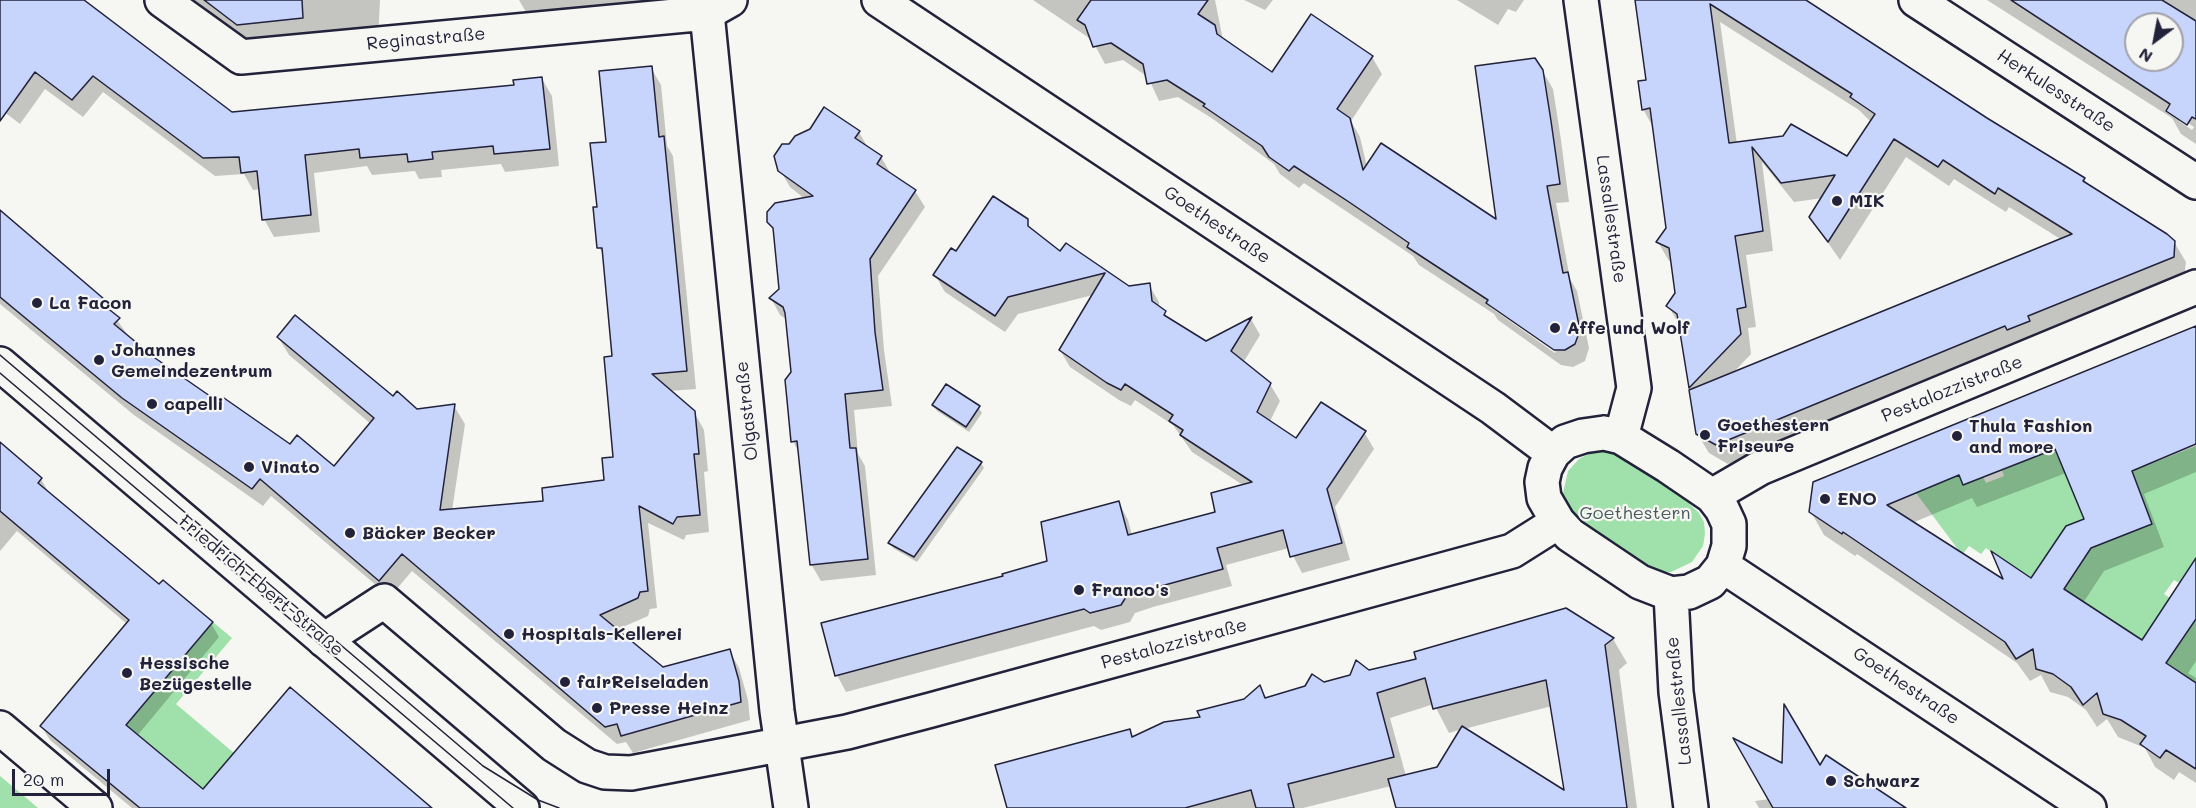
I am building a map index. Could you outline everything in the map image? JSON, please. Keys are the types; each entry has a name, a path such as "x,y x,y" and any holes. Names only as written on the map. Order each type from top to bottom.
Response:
{"street":[{"name":"Reginastraße","path":"162,0 241,57 719,7"},
{"name":"Goethestraße","path":"879,0 1485,403 1553,453"},
{"name":"Lassallestraße","path":"1581,0 1634,388 1621,437"},
{"name":"Herkulesstraße","path":"1916,0 2196,182"},
{"name":"Olgastraße","path":"719,7 782,745 791,808"},
{"name":"Pestalozzistraße","path":"1712,496 1760,468 2196,287"},
{"name":"Friedrich-Ebert-Straße","path":"0,364 522,808"},
{"path":"1604,433 1621,437 1712,496 1730,524 1729,546 1724,566 1710,582 1689,592 1671,594 1641,582 1601,558 1570,535 1558,522 1545,498 1542,482 1545,468 1553,453 1565,442 1583,436 1604,433"},
{"name":"Pestalozzistraße","path":"324,640 384,601 554,745 587,766 605,772 632,773 782,745 931,710 1512,551 1558,522"},
{"name":"Goethestraße","path":"1724,566 2089,808"},
{"name":"Lassallestraße","path":"1671,594 1676,692 1691,808"},
{"path":"0,728 95,808"}],"green space":[{"path":"2051,442 2074,494 2196,446 2196,558 2179,583 2174,580 2164,594 2170,598 2149,649 2116,623 2110,632 2083,614 2089,605 2072,594 2066,603 2050,593 2091,548 2152,524 2141,494 2066,526 2019,594 2009,573 1997,564 2000,558 1986,548 1981,554 1969,546 1962,555 1916,493 1956,469 1963,485 1983,477 1986,483 2004,476 2002,470"},
{"name":"Goethestern","path":"1605,451 1620,455 1671,486 1699,513 1704,522 1705,534 1703,546 1692,562 1671,572 1662,572 1636,563 1592,534 1571,513 1563,493 1568,471 1579,459 1590,453"},
{"path":"2196,619 2196,683 2166,663"},
{"path":"213,622 232,638 176,704 234,753 226,808 126,725"},
{"path":"0,776 12,786 38,808 0,808"}],"building":[{"path":"0,0 84,0 232,112 514,85 513,80 542,77 550,149 494,154 493,146 432,152 433,159 408,162 407,154 360,158 359,149 305,155 311,215 262,220 257,171 241,173 239,157 203,158 93,76 72,100 35,72 0,121"},
{"path":"204,0 302,0 303,18 237,25"},
{"path":"1091,0 1208,0 1198,14 1215,25 1217,34 1272,72 1311,14 1373,56 1337,109 1350,118 1363,170 1381,143 1496,219 1475,66 1535,58 1543,70 1560,184 1547,186 1563,273 1568,272 1580,330 1575,344 1565,350 1554,350 1486,303 1488,300 1407,247 1409,243 1349,202 1294,166 1289,171 1269,157 1262,146 1203,106 1205,104 1167,80 1147,84 1143,64 1111,43 1093,47 1085,25 1077,20"},
{"path":"1635,0 1806,0 1987,118 2085,178 2083,181 2167,234 2175,241 2174,257 2028,316 2030,321 2007,330 2005,326 1716,445 1696,434 1689,390 2072,234 1998,188 1995,194 1943,160 1938,167 1894,139 1828,242 1809,217 1835,175 1781,183 1752,147 1763,231 1735,236 1746,307 1737,309 1741,334 1689,388 1677,314 1666,306 1675,293 1669,248 1656,242 1666,228 1650,108 1642,110 1638,81 1646,80","holes":["1710,4 1852,94 1850,97 1875,114 1847,156 1791,124 1783,136 1729,143"]},
{"path":"2011,0 2162,0 2181,12 2124,12 2124,72 2184,72 2184,14 2196,21 2196,119 2192,117 2187,125 2166,111 2170,104"},
{"path":"652,66 659,137 664,136 687,371 652,374 695,411 699,454 694,454 700,515 677,517 673,524 639,506 648,591 640,592 638,598 600,615 663,667 730,649 739,681 741,702 621,736 617,724 605,727 402,554 379,581 260,479 252,489 122,398 0,297 0,210 104,299 101,303 120,318 114,324 155,358 220,403 224,398 290,444 297,435 334,466 374,418 277,337 295,315 393,396 397,391 417,409 455,404 440,510 543,501 542,488 604,480 602,458 613,457 604,357 612,356 602,248 597,248 593,207 597,207 590,143 606,142 599,71"},
{"path":"824,107 860,131 855,138 882,156 877,164 916,190 870,259 875,332 883,390 845,394 850,448 856,448 868,559 810,565 797,441 791,442 785,380 791,372 785,313 783,307 769,298 779,289 773,228 767,222 767,212 775,203 813,196 778,171 774,156 782,144 789,144 795,136 810,129"},
{"path":"993,196 1028,219 1028,226 1060,251 1066,243 1129,286 1150,283 1152,301 1166,311 1164,315 1206,341 1252,317 1231,351 1271,383 1257,412 1296,438 1321,402 1366,431 1327,489 1342,543 1290,557 1283,530 1217,548 1223,569 1126,597 1121,605 1090,613 1084,609 835,676 821,623 1003,576 1002,574 1047,561 1041,522 1119,501 1128,535 1215,512 1211,493 1252,482 1180,435 1183,430 1169,421 1173,415 1125,384 1121,390 1107,383 1059,350 1105,273 1008,297 995,316 933,275 951,248 956,251"},
{"path":"2196,326 2196,444 2132,471 2152,524 2091,548 2064,589 2142,640 2196,558 2196,619 2166,663 2196,683 2196,769 2166,750 2160,758 2140,744 2146,736 2121,720 2103,714 2097,693 2083,705 2071,687 2053,674 2036,669 2033,649 2016,659 2005,642 1843,532 1842,534 1809,512 1813,482","holes":["2055,449 2084,519 2066,526 2031,578 1991,551 2003,579 1887,505 1959,475 1963,485"]},
{"path":"946,384 980,406 966,427 932,405"},
{"name":"Hessische Bezügestelle","path":"0,442 42,478 38,483 159,584 163,580 213,622 126,725 203,789 290,687 432,808 140,808 40,726 129,620 0,511"},
{"path":"957,447 982,462 914,557 888,543"},
{"path":"1566,608 1614,638 1605,645 1627,808 1396,808 1388,779 1437,767 1462,726 1564,790 1546,680 1433,709 1425,678 1377,693 1394,757 1288,784 1294,808 1256,808 1251,790 1185,808 1007,808 995,765 1130,729 1132,737 1164,722 1200,717 1197,711 1244,699 1260,685 1265,698 1305,686 1312,674 1324,682 1350,675 1356,660 1369,670 1416,659 1414,652"},
{"path":"1784,704 1820,765 1826,755 1906,808 1773,808 1733,738 1782,763"}],"tram line":[{"path":"0,355 483,766 538,800 559,808"},
{"path":"0,373 513,808"}],"place":[{"name":"MIK","path":"1837,201"},
{"name":"La Facon","path":"37,303"},
{"name":"Affe und Wolf","path":"1555,328"},
{"name":"Johannes Gemeindezentrum","path":"99,360"},
{"name":"capelli","path":"152,404"},
{"name":"Goethestern Friseure","path":"1705,435"},
{"name":"Thula Fashion and more","path":"1957,436"},
{"name":"Vinato","path":"249,467"},
{"name":"ENO","path":"1825,499"},
{"name":"Bäcker Becker","path":"350,533"},
{"name":"Franco's","path":"1079,590"},
{"name":"Hospitals-Kellerei","path":"509,634"},
{"name":"Hessische Bezügestelle","path":"127,673"},
{"name":"fairReiseladen","path":"565,682"},
{"name":"Presse Heinz","path":"597,708"},
{"name":"Schwarz","path":"1831,781"}]}
